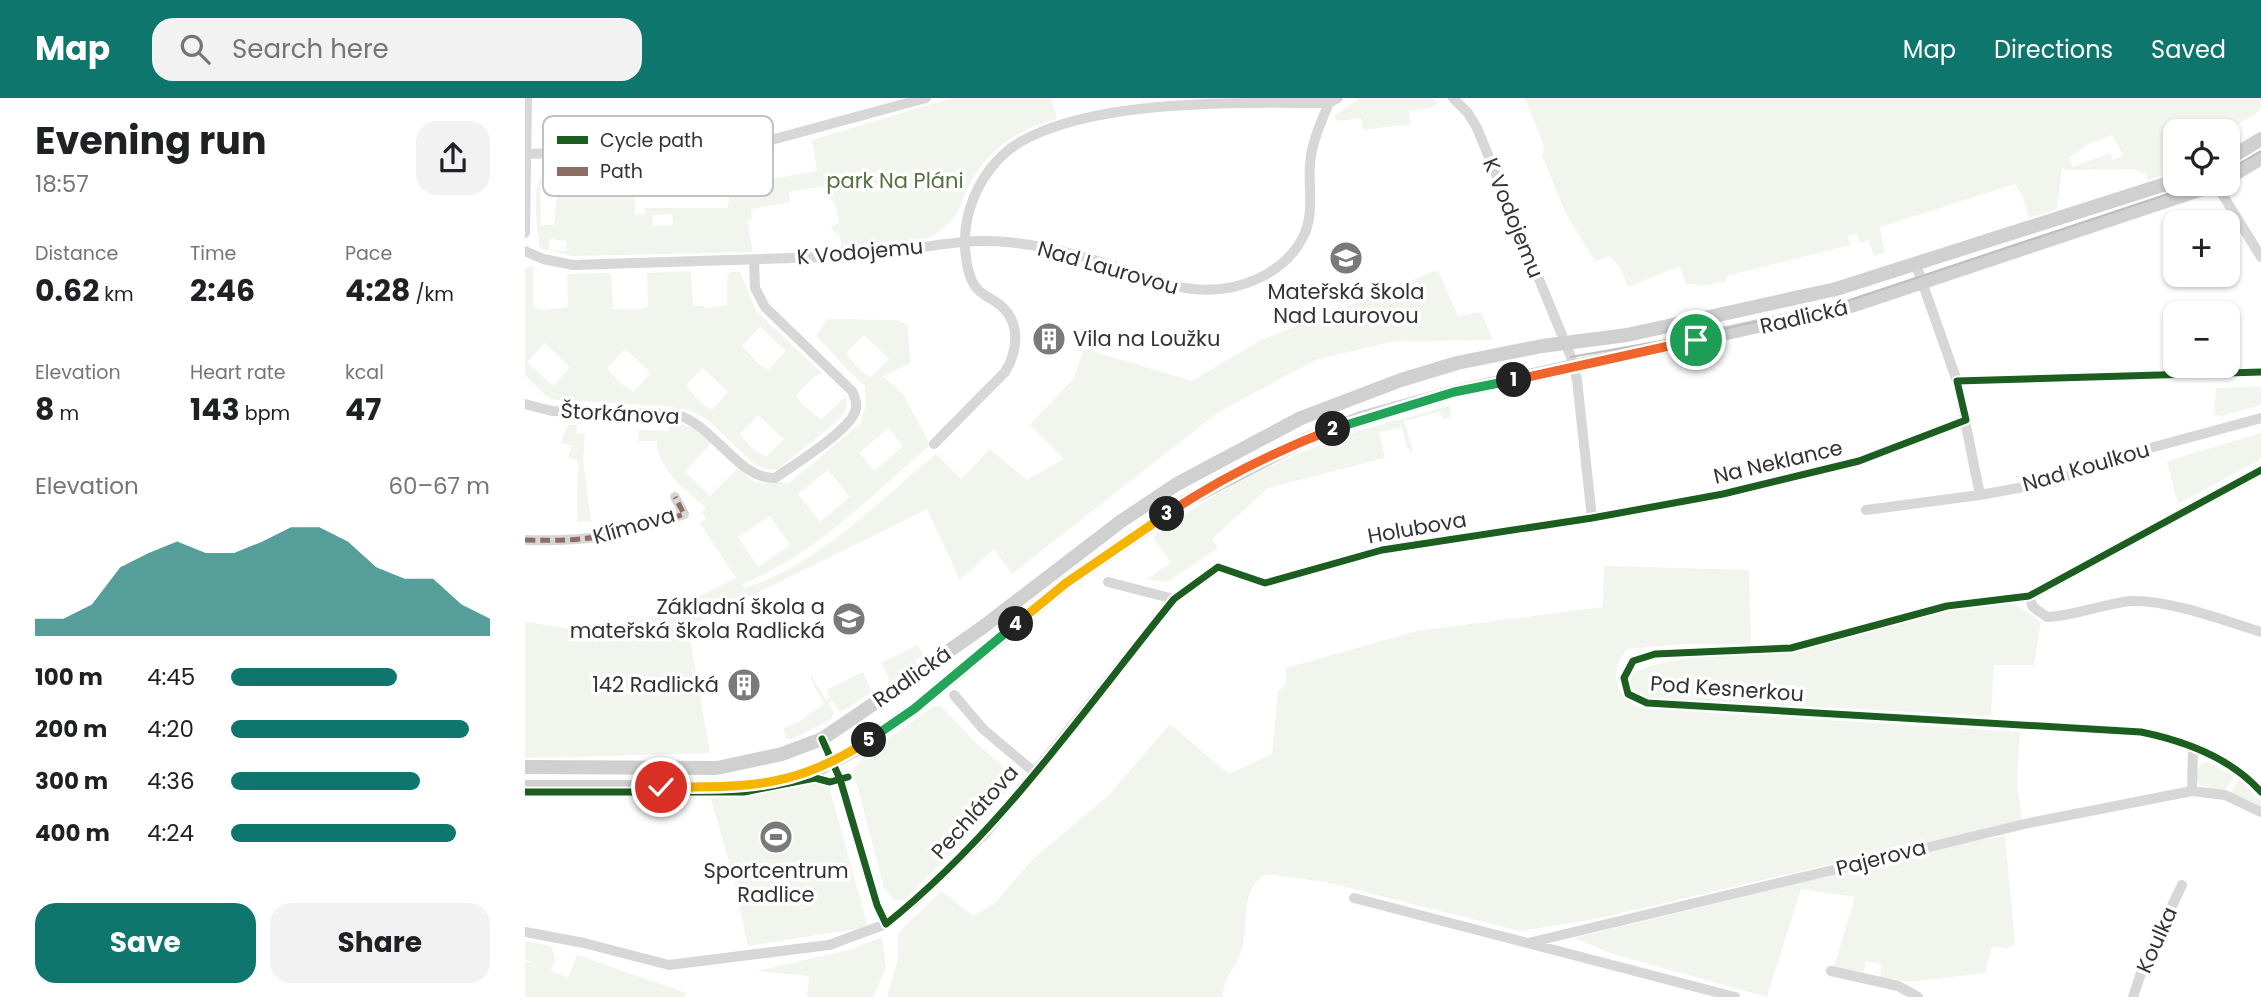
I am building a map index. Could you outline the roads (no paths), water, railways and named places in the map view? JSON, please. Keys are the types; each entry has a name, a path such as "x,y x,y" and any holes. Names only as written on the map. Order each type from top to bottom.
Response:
{"main road":[{"path":"2240,152 2261,139"},
{"path":"2240,171 2261,158"},
{"name":"Radlická","path":"525,767 733,766 782,754 822,739 974,634 1120,522 1177,484 1301,418 1401,380 1457,363 1564,343 1627,335 1836,289 2163,185"},
{"name":"Radlická","path":"525,787 755,786 813,772 833,763 914,709 1066,583 1188,499 1301,441 1361,418 1454,392 1827,313 1923,284 2182,196"}],"street":[{"path":"525,233 527,98"},
{"path":"773,140 926,98"},
{"name":"K Vodojemu","path":"1453,98 1468,113 1477,128 1574,366 1592,519"},
{"path":"935,444 1006,372 1016,346 1011,318 1002,306 977,290 971,279 965,240 969,210 984,177 1007,151 1052,127 1170,106 1333,100"},
{"name":"Nad Laurovou","path":"965,240 1007,242 1083,257 1186,290 1212,292 1242,286 1280,266 1303,237 1310,215 1310,161 1316,135 1333,100"},
{"path":"528,153 543,152"},
{"path":"2225,196 2260,252"},
{"name":"K Vodojemu","path":"525,251 557,263 573,265 897,253 965,240"},
{"name":"Štorkánova","path":"525,404 552,411 675,414 691,418 749,471 765,478 775,478 848,421 856,408 856,400 852,391 765,307 755,288 754,260"},
{"path":"1916,265 1957,381 1980,495"},
{"path":"1957,381 2261,372"},
{"name":"Nad Koulkou","path":"1866,510 1980,495 2056,481 2102,461 2261,418"},
{"name":"Na Neklance","path":"1592,519 1723,494 1859,461 1966,420"},
{"name":"Pod Kesnerkou","path":"2261,470 2029,596 1947,606 1791,648 1655,654 1630,665 1624,678 1625,687 1637,700 1647,703 2141,732 2193,746 2239,772 2261,792"},
{"name":"Klímova","path":"525,540 596,540 639,529 684,514 675,497"},
{"name":"Holubova","path":"1212,569 1224,567 1265,583 1382,550 1592,519"},
{"name":"Pechlátova","path":"525,932 584,943 669,965 829,945 886,924 914,902 985,834 1174,599 1212,569"},
{"path":"1108,582 1174,599"},
{"path":"2029,596 2033,607 2047,617 2097,605 2135,601 2166,606 2261,632"},
{"name":"Pechlátova","path":"954,695 983,729 1034,772"},
{"path":"822,739 833,763 877,905 886,924"},
{"path":"2193,746 2192,791 2225,795 2261,812"},
{"name":"Pajerova","path":"1528,943 2029,822 2192,791"},
{"name":"Koulka","path":"2133,997 2144,964 2182,885"},
{"path":"1354,898 1735,997"},
{"path":"1831,971 1898,986 1918,997"}],"tram line":[{"path":"2240,163 2261,151"},
{"path":"1571,357 1695,335 1835,305 2163,196"}],"place":[{"name":"Mateřská škola Nad Laurovou","path":"1346,258"},
{"name":"Vila na Loužku","path":"1049,339"},
{"name":"Základní škola a mateřská škola Radlická","path":"849,619"},
{"name":"142 Radlická","path":"744,685"},
{"name":"Sportcentrum Radlice","path":"776,837"}],"park label":[{"name":"park Na Pláni","path":"895,181"}]}
